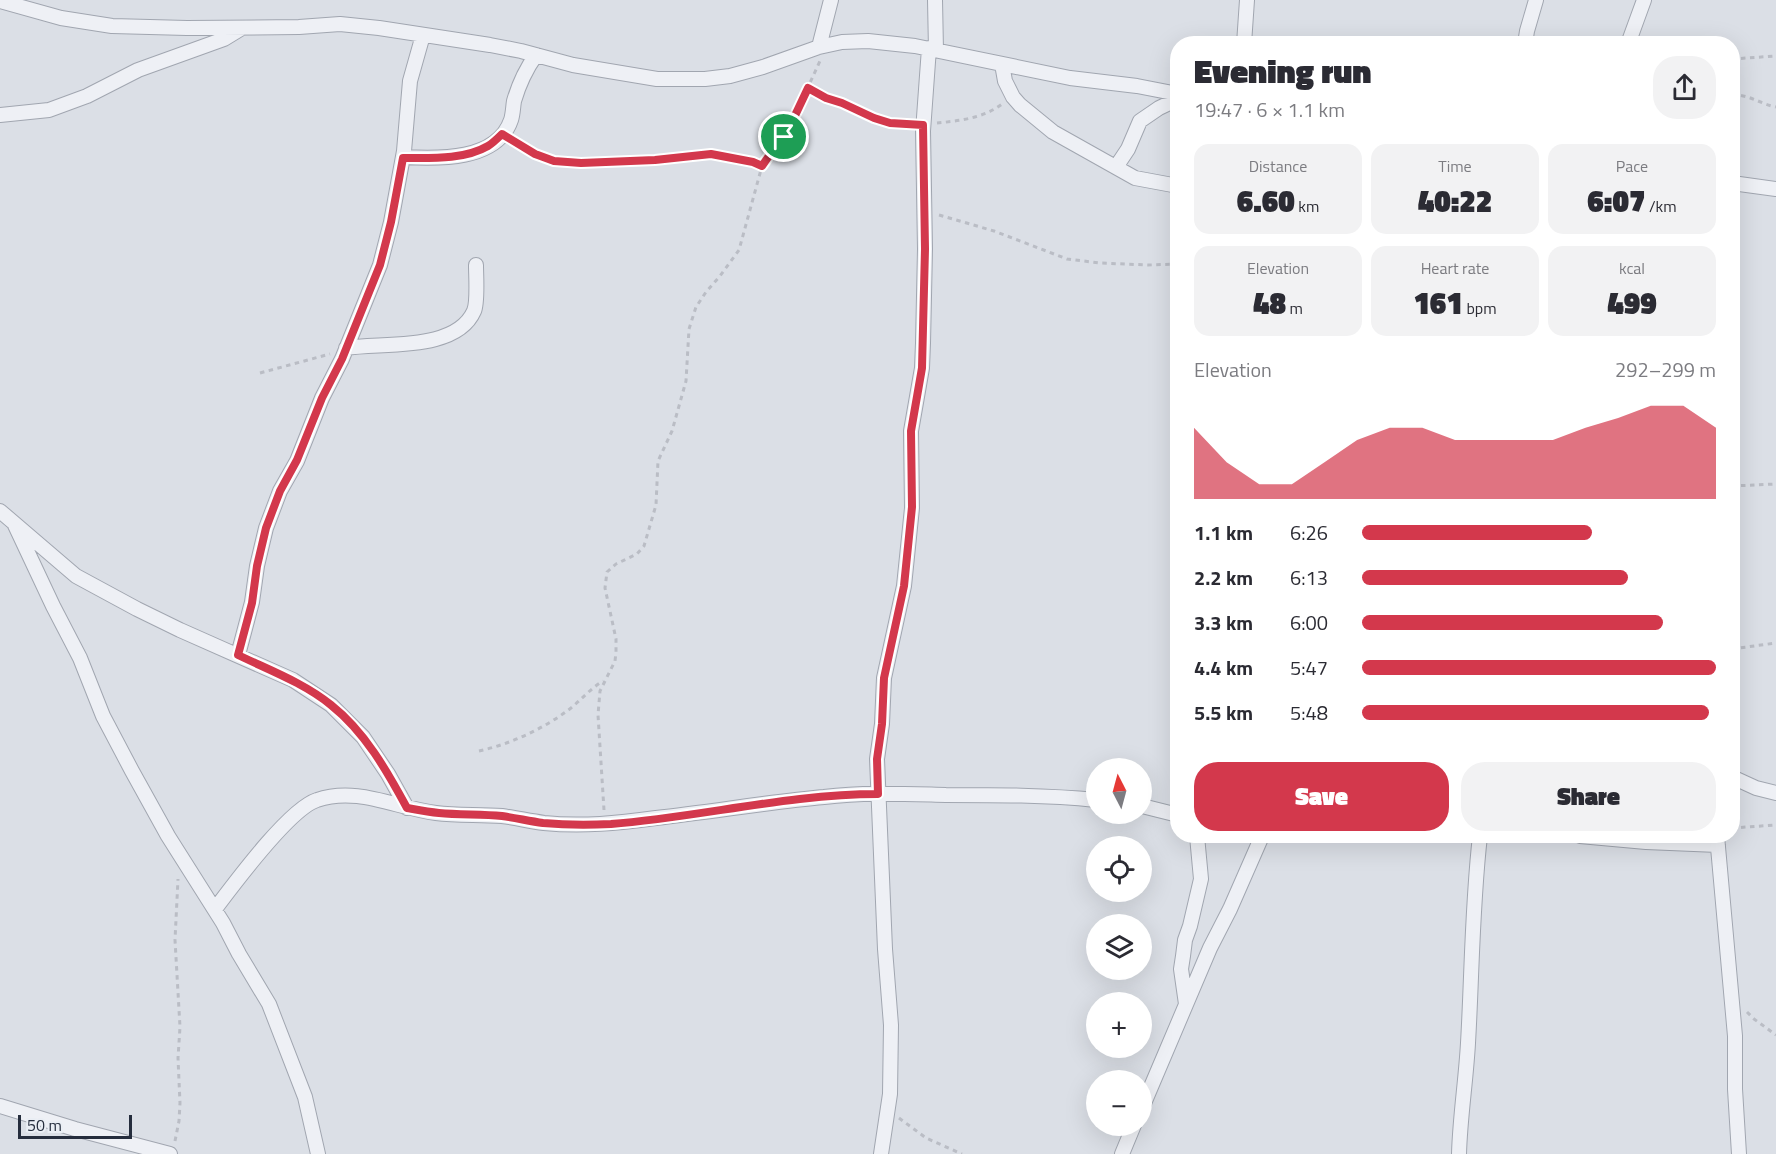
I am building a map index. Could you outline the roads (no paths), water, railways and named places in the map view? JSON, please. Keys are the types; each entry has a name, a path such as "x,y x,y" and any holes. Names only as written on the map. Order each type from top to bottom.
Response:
{"street":[{"path":"822,46 831,0"},
{"path":"881,1154 888,1110 891,1025 885,949 877,759 882,724 884,678 904,586 912,507 911,431 922,368 925,249 923,125 935,0"},
{"path":"1245,36 1247,0"},
{"path":"1527,36 1536,0"},
{"path":"1631,36 1644,0"},
{"path":"0,2 61,18 112,26 187,28 340,24 379,28 490,45 573,65 657,79 705,79 730,76 822,46 868,41 932,49 1070,78 1170,92"},
{"path":"0,116 49,110 87,96 138,70 224,39 244,27"},
{"path":"238,655 252,603 257,566 266,528 280,491 297,460 322,398 346,349 380,265 403,158 410,81 423,35"},
{"path":"403,158 455,156 486,147 502,134 509,123 524,73 536,55"},
{"path":"1002,64 1005,81 1011,95 1053,132 1135,178 1170,185"},
{"path":"1116,168 1128,149 1140,121 1170,103"},
{"path":"1740,184 1776,189"},
{"path":"346,349 366,344 408,344 442,336 459,329 468,321 475,309 476,265"},
{"path":"0,511 76,576 137,609 292,680 331,705 363,737 407,808"},
{"path":"14,523 80,658 103,716 163,827 215,909 269,1004 305,1096 318,1154"},
{"path":"1740,781 1776,793"},
{"path":"215,909 268,842 299,810 315,800 339,795 361,795 407,808 438,813 503,816 543,823 579,825 707,813 831,796 878,794 1055,796 1086,799"},
{"path":"1152,808 1170,813"},
{"path":"1186,1006 1182,980 1183,956 1201,879 1198,843"},
{"path":"1152,1085 1259,843"},
{"path":"1459,1154 1460,1117 1467,1063 1472,932 1479,843"},
{"path":"1717,843 1736,1036 1736,1113 1740,1154"},
{"path":"0,1106 170,1154"},
{"path":"1122,1154 1129,1136"}]}
